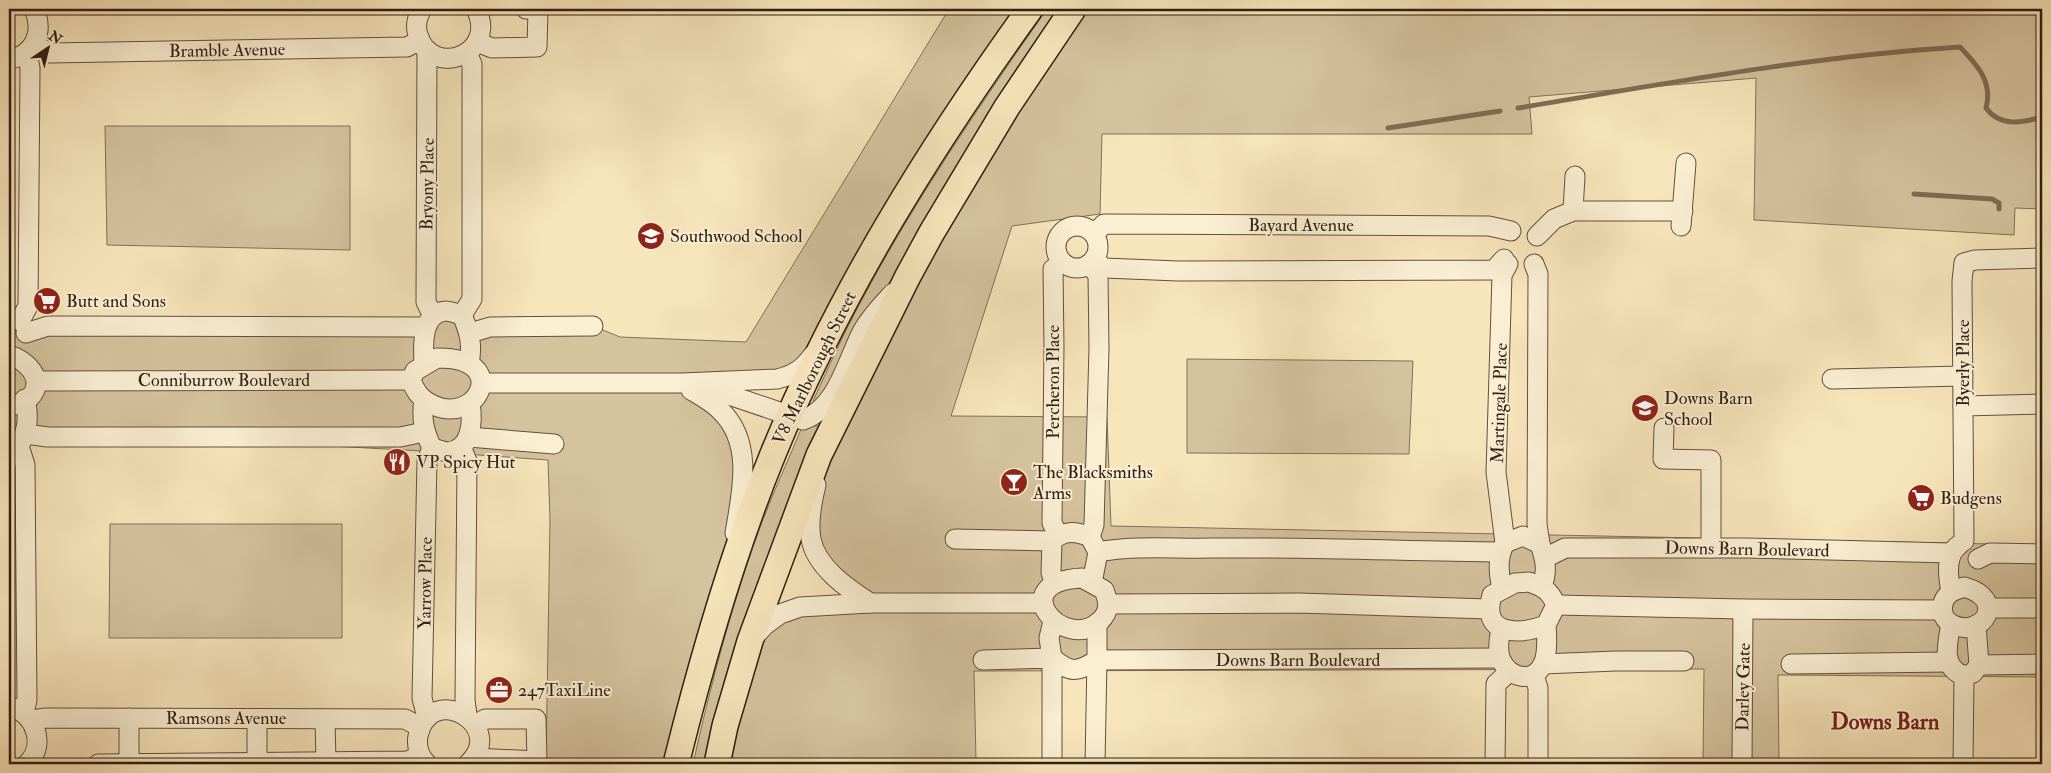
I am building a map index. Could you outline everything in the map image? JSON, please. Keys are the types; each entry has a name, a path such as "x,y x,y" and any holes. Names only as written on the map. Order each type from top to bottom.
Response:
{"main road":[{"name":"V8 Marlborough Street","path":"676,764 698,675 727,580 746,508 789,416 824,342 900,202 976,84 1030,9"},
{"path":"717,764 725,726 750,641 802,532 817,465 908,276 1007,107 1073,9"}],"street":[{"path":"32,763 38,741 21,713 27,700 25,465 18,445 28,411 17,402 34,391 37,381 34,370 17,358 18,322 28,306 30,49 39,31 39,20 34,9 44,9"},
{"name":"Bryony Place","path":"422,9 417,23 423,45 426,302 430,321 424,364"},
{"path":"462,315 472,299 472,48 481,24 476,9"},
{"path":"423,45 436,56 446,59 457,58 472,48 537,47 538,9 526,9"},
{"name":"Bramble Avenue","path":"30,49 50,53 407,48 423,45"},
{"path":"9,59 30,49"},
{"path":"1537,236 1554,219 1574,211 1682,219 1686,163"},
{"path":"1574,211 1575,176"},
{"name":"Bayard Avenue","path":"1094,234 1104,224 1489,226 1511,231"},
{"path":"1078,226 1088,228 1094,234 1098,250 1092,262 1074,268 1062,262 1056,247 1062,232 1078,226"},
{"path":"1517,228 1529,230 1537,236 1541,254 1534,264 1522,268 1506,261 1501,245 1504,237 1511,231 1517,228"},
{"name":"Byerly Place","path":"1952,592 1948,567 1958,547 1963,406 1964,263 1975,260 2042,258"},
{"path":"1092,262 1104,268 1178,271 1430,271 1494,270 1506,261"},
{"name":"Martingale Place","path":"1502,588 1499,575 1503,548 1496,472 1502,274 1506,261"},
{"name":"Percheron Place","path":"1055,538 1052,523 1053,269 1062,262"},
{"path":"1092,262 1098,274 1099,348 1092,582"},
{"name":"Martingale Place","path":"1534,264 1538,274 1537,524 1546,576 1542,586"},
{"path":"682,383 732,396 803,420 814,416 830,398 872,317 908,276"},
{"path":"18,322 48,326 430,321 446,311 462,315"},
{"path":"462,315 470,333 471,352 469,363"},
{"path":"470,333 490,327 593,326"},
{"path":"482,383 682,383 777,379 791,376 804,367 824,342"},
{"path":"437,358 452,358 469,363 479,372 482,383 479,394 470,403 457,408 440,408 424,400 416,393 411,380 415,370 424,364 437,358"},
{"path":"1832,379 1963,376"},
{"name":"Conniburrow Boulevard","path":"37,381 411,380"},
{"path":"682,383 721,410 736,432 744,455 746,508"},
{"name":"Yarrow Place","path":"424,400 422,414 428,440 423,722 416,742 424,760"},
{"path":"423,722 436,712 446,710 471,720 485,718 536,719 537,761 471,761 478,743 471,720 465,700 467,461 465,442 472,417 470,403"},
{"path":"1963,406 2042,404"},
{"path":"1664,428 1663,459 1711,460 1711,548"},
{"path":"18,445 57,437 400,437 428,440 448,452 465,442 554,444"},
{"path":"955,539 1055,538 1074,531 1094,544 1126,547 1178,549 1299,547 1503,548 1523,536 1543,551"},
{"path":"802,532 843,586 870,603"},
{"path":"1054,582 1051,572 1055,538"},
{"path":"1958,547 1974,549 1978,559 1979,579 1976,590"},
{"name":"Downs Barn Boulevard","path":"1543,551 1565,548 1958,547"},
{"path":"1978,559 1990,553 2042,554"},
{"path":"1082,578 1092,582 1104,590 1109,604 1106,614 1097,623 1084,629 1070,629 1053,621 1045,612 1042,603 1045,592 1054,582 1082,578"},
{"path":"1538,764 1539,670 1547,639 1546,626 1556,605 1551,593 1542,586 1529,582 1514,583 1492,595 1488,608 1493,620 1501,629 1516,632 1546,626"},
{"path":"1556,605 1743,609 1947,617 1964,628 1976,625 1986,617 1989,608 1985,598 1976,590 1964,587 1952,592 1945,599 1947,617 1948,662 1953,672 1964,676 1973,673 1979,665 1976,625"},
{"path":"750,641 765,625 780,614 800,607 870,603 1042,603"},
{"path":"1109,604 1299,603 1488,608"},
{"path":"1989,608 2042,608"},
{"name":"Darley Gate","path":"1742,764 1743,609"},
{"path":"1052,764 1052,658 1049,638 1053,621"},
{"path":"1095,764 1097,623"},
{"path":"1495,764 1496,684 1504,665 1499,641 1501,629"},
{"path":"982,660 1052,658 1066,670 1081,670 1097,660"},
{"name":"Downs Barn Boulevard","path":"1097,660 1504,665 1522,678 1539,670"},
{"path":"1539,670 1616,660 1684,661"},
{"path":"1791,664 1948,662"},
{"path":"1979,665 2042,664"},
{"path":"1962,764 1964,676"},
{"name":"Ramsons Avenue","path":"21,713 46,718 325,719 423,722"},
{"path":"129,718 129,764"},
{"path":"257,719 257,763"},
{"path":"325,719 326,762"},
{"path":"98,764 407,762 424,760"}],"shaded area":[{"path":"949,9 1030,9 804,367 683,383 721,410 742,484 676,764 546,764 550,519 548,460 423,451 54,431 9,444 9,323 58,333 418,324 472,299 470,333 593,326 620,337 746,342"},
{"path":"1047,9 1063,9 896,275 858,329 828,391 817,403 813,401 853,317 902,228 973,117"},
{"path":"1073,9 2042,9 2042,209 2015,208 2014,235 1754,220 1756,78 1529,97 1532,134 1102,134 1100,214 1012,226 951,416 1107,417 1111,526 2042,545 2042,677 1778,675 1779,764 1703,764 1704,669 974,671 976,760 962,760 961,764 722,764 750,641 780,614 869,603 811,539 819,455"},
{"path":"105,126 350,126 350,250 107,245"},
{"path":"1187,359 1413,361 1409,454 1187,453"},
{"path":"822,423 713,764 693,764 723,642 771,498 802,427 817,426"},
{"path":"110,524 342,524 342,638 109,638"},
{"path":"1398,760 1398,764 1200,764 1200,761"}],"waterway":[{"path":"1518,108 1794,64 1905,51 1960,47 1982,74 1988,98 1986,108 1992,114 2005,121 2012,122 2042,117"},
{"path":"1388,128 1500,111"},
{"path":"1914,194 1992,199 1999,203 1999,209"}],"place":[{"name":"Southwood School","path":"651,236"},
{"name":"Butt and Sons","path":"47,301"},
{"name":"Downs Barn School","path":"1645,408"},
{"name":"VP Spicy Hut","path":"397,462"},
{"name":"The Blacksmiths Arms","path":"1014,482"},
{"name":"Budgens","path":"1921,498"},
{"name":"247TaxiLine","path":"499,690"}],"district":[{"name":"Downs Barn","path":"1885,721"}]}
